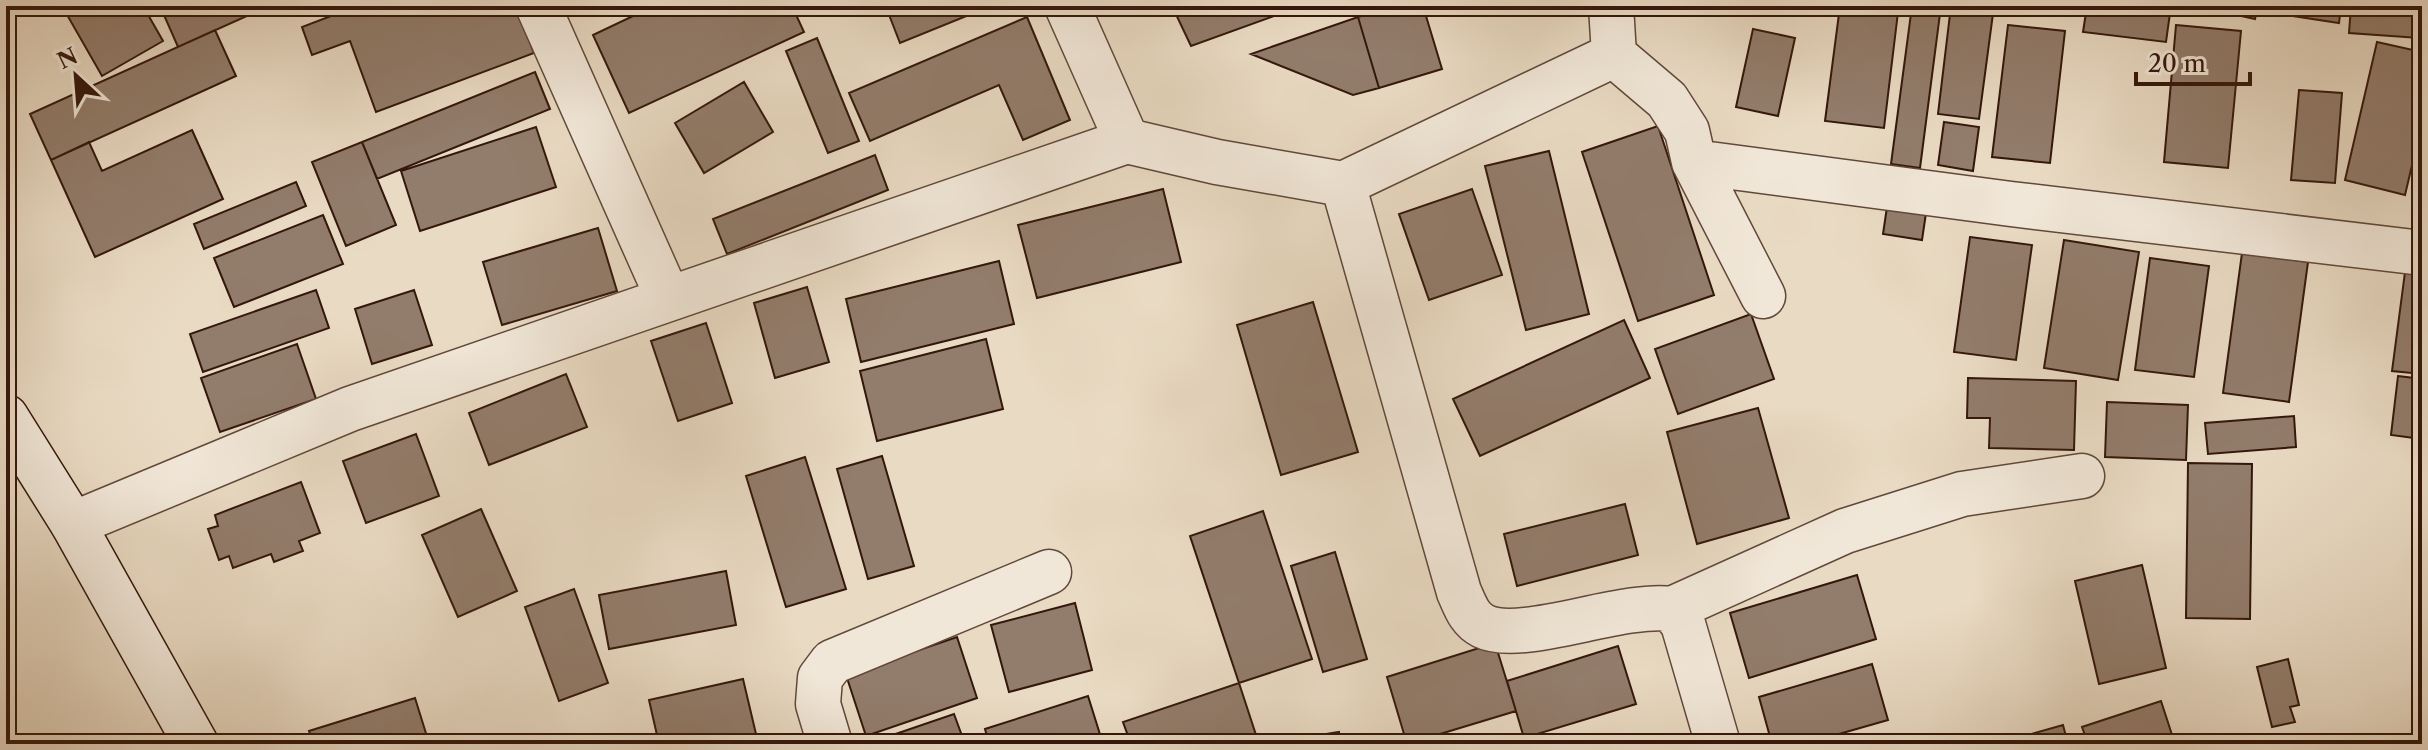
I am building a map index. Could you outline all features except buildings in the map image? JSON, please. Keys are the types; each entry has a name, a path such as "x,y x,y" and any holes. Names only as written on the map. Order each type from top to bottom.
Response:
{"street":[{"path":"538,6 668,298"},
{"path":"1067,6 1127,141"},
{"path":"1611,6 1614,55 1667,100 1687,131 1694,162 1763,296"},
{"path":"73,524 350,409 1127,141 1217,162 1343,184 1614,55"},
{"path":"1694,162 2422,253"},
{"path":"1343,184 1459,592 1468,613 1482,625 1515,632 1653,606 1672,609 1845,531 1962,494 2082,476"},
{"path":"6,417 73,524 196,744"},
{"path":"830,744 818,704 820,678 832,662 1049,572"},
{"path":"1672,609 1683,624 1718,744"}]}
